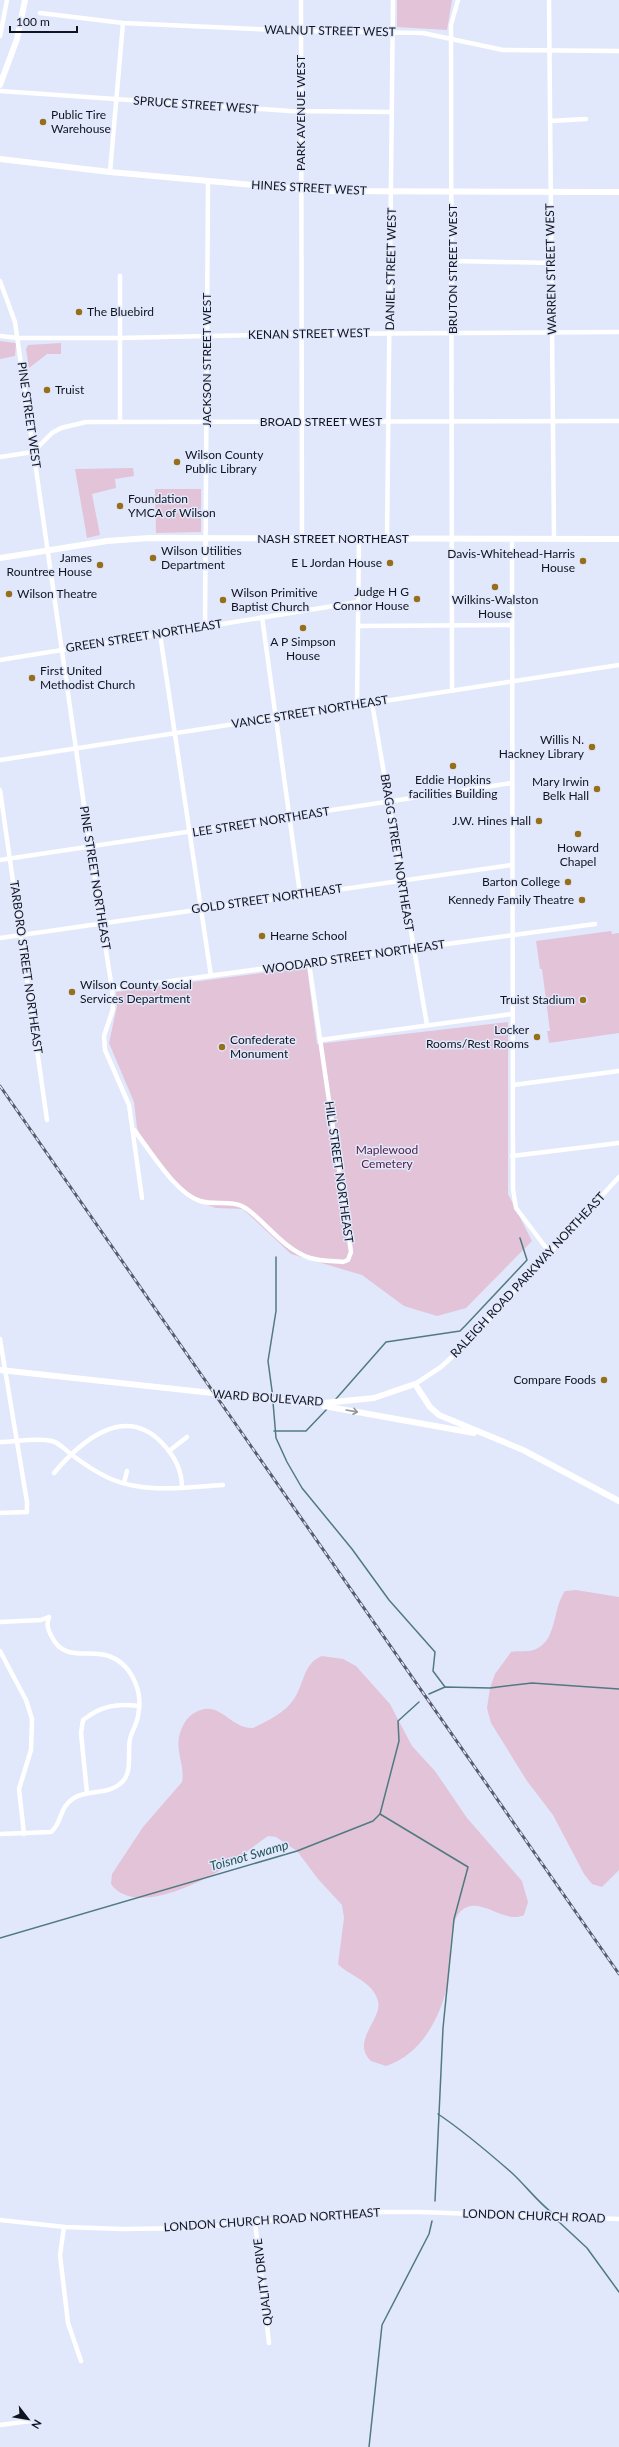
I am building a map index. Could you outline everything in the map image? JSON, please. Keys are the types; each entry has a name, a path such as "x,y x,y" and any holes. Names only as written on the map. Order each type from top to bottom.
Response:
{"main road":[{"path":"0,85 17,39 25,0"},
{"name":"HINES STREET WEST","path":"0,159 110,172 301,190 392,192 619,192"},
{"name":"NASH STREET NORTHEAST","path":"0,558 123,540 619,539"},
{"name":"WARD BOULEVARD","path":"2,1370 229,1396 314,1404 374,1398 415,1384"},
{"path":"415,1384 430,1407 439,1415 541,1459 619,1501"},
{"path":"314,1404 491,1437"}],"street":[{"path":"0,36 2,10 7,0"},
{"name":"PARK AVENUE WEST","path":"301,0 303,422 302,539"},
{"name":"DANIEL STREET WEST","path":"387,539 393,0"},
{"name":"BRUTON STREET WEST","path":"452,691 452,17 458,0"},
{"name":"WARREN STREET WEST","path":"549,0 554,538"},
{"name":"WALNUT STREET WEST","path":"40,13 123,23 301,31 429,33 503,50 550,52 619,51"},
{"path":"110,172 123,23"},
{"name":"SPRUCE STREET WEST","path":"0,91 301,111 392,112"},
{"path":"550,121 586,119"},
{"name":"JACKSON STREET WEST","path":"205,626 208,181"},
{"path":"453,261 552,263"},
{"path":"120,276 120,421"},
{"name":"PINE STREET WEST","path":"0,281 12,309 18,338 48,552"},
{"name":"KENAN STREET WEST","path":"0,336 18,338 119,338 302,334 619,332"},
{"name":"BROAD STREET WEST","path":"34,452 52,434 71,424 86,422 619,422"},
{"path":"0,457 34,452"},
{"path":"357,706 359,539"},
{"path":"512,539 512,1156 515,1204 550,1253"},
{"name":"PINE STREET NORTHEAST","path":"48,552 112,989 113,1009 104,1036 105,1050 126,1096 134,1129 142,1198"},
{"name":"GREEN STREET NORTHEAST","path":"0,660 358,602"},
{"path":"262,617 274,718 300,894"},
{"path":"358,626 512,625"},
{"path":"160,634 176,732 211,976"},
{"name":"VANCE STREET NORTHEAST","path":"0,760 512,682 619,664"},
{"name":"BRAGG STREET NORTHEAST","path":"372,703 401,881 427,1025"},
{"name":"LEE STREET NORTHEAST","path":"0,860 191,833 512,783"},
{"name":"TARBORO STREET NORTHEAST","path":"0,790 22,935 47,1120"},
{"name":"GOLD STREET NORTHEAST","path":"0,938 300,894 512,865"},
{"name":"WOODARD STREET NORTHEAST","path":"112,989 595,924"},
{"name":"HILL STREET NORTHEAST","path":"134,1129 173,1180 189,1196 209,1203 232,1204 247,1208 295,1250 309,1258 343,1262 348,1260 351,1252 309,963"},
{"path":"320,1040 512,1014"},
{"path":"513,1085 619,1071"},
{"path":"512,1156 619,1143"},
{"name":"RALEIGH ROAD PARKWAY NORTHEAST","path":"415,1384 441,1367 468,1342 619,1177"},
{"path":"0,1339 2,1370 17,1442 27,1512 0,1513"},
{"path":"54,1473 70,1454 97,1434 128,1426 141,1428 153,1434 170,1451 178,1468 182,1488"},
{"path":"170,1451 187,1437"},
{"path":"0,1442 17,1442 26,1439 54,1442 98,1472 124,1483 160,1489 223,1485"},
{"path":"124,1483 127,1471"},
{"path":"0,1622 41,1620 49,1617 47,1627 56,1646 69,1653 99,1654 111,1657 130,1672 138,1688 139,1706 139,1714 129,1744 126,1778 113,1788 95,1794 87,1793 75,1797 64,1806 57,1827 51,1832 0,1834"},
{"path":"0,1651 26,1700 32,1719 31,1750 19,1789 24,1834"},
{"path":"87,1793 81,1733 83,1720 104,1707 120,1704 139,1706"},
{"name":"LONDON CHURCH ROAD NORTHEAST","path":"0,2220 64,2227 191,2228 358,2212 448,2213"},
{"name":"LONDON CHURCH ROAD","path":"448,2213 619,2219"},
{"name":"QUALITY DRIVE","path":"256,2222 269,2343"},
{"path":"64,2227 60,2255 68,2323 80,2360"},
{"path":"0,2425 30,2421"}],"green space":[{"path":"397,0 452,0 447,30 397,27"},
{"path":"0,341 16,343 15,356 0,359"},
{"path":"61,343 61,354 47,354 29,368 26,349 28,345"},
{"path":"133,468 134,476 115,479 116,488 92,494 100,535 87,538 75,469"},
{"path":"155,489 201,489 201,532 156,533"},
{"name":"Truist Stadium","path":"611,931 612,934 619,933 619,1033 549,1043 547,1031 550,1031 542,969 540,969 536,941"},
{"name":"Maplewood Cemetery","path":"307,967 317,1044 508,1022 508,1194 532,1241 466,1308 437,1316 404,1306 362,1275 291,1254 243,1209 216,1208 193,1200 173,1183 145,1146 137,1128 134,1102 109,1043 117,1006 116,992"},
{"path":"576,1590 619,1597 619,1870 602,1887 592,1884 584,1874 553,1815 527,1781 491,1723 487,1708 490,1688 495,1674 511,1652 535,1650 544,1643 552,1630 558,1605 565,1591"},
{"path":"322,1656 343,1659 356,1666 390,1704 412,1746 435,1771 467,1818 522,1881 528,1902 524,1915 516,1917 500,1914 484,1907 476,1906 468,1907 461,1911 457,1917 452,1934 448,1981 441,2008 428,2032 419,2044 410,2053 398,2061 386,2066 371,2061 365,2053 365,2038 378,2008 378,2001 375,1994 371,1988 338,1964 344,1918 342,1905 318,1879 297,1851 276,1837 268,1836 217,1872 200,1881 159,1896 145,1898 132,1897 120,1893 111,1884 112,1874 143,1827 182,1782 183,1776 178,1743 181,1729 187,1719 196,1712 204,1709 212,1709 245,1727 253,1728 264,1723 290,1704 297,1693 307,1669 316,1659"}],"waterway":[{"path":"335,1400 386,1342 460,1331 527,1260 520,1238"},
{"path":"273,1398 268,1361 276,1311 276,1257"},
{"path":"273,1402 276,1438 287,1462 302,1488 352,1549 389,1600 435,1652 433,1671 445,1687"},
{"path":"274,1431 306,1431 327,1409"},
{"name":"Toisnot Swamp","path":"429,1694 445,1687 490,1688 532,1683 619,1689"},
{"name":"Toisnot Swamp","path":"0,1938 297,1851 373,1821 380,1814 399,1741 398,1721 419,1702"},
{"path":"380,1814 468,1867 454,1919 443,2028 435,2201"},
{"path":"438,2114 467,2135 503,2165 551,2212"},
{"path":"369,2447 382,2325 429,2234 432,2221"},
{"path":"558,2221 587,2248 619,2292"}],"railway":[{"path":"0,1086 619,1974"}],"place":[{"name":"Public Tire Warehouse","path":"43,122"},
{"name":"The Bluebird","path":"79,312"},
{"name":"Truist","path":"47,390"},
{"name":"Wilson County Public Library","path":"177,462"},
{"name":"Foundation YMCA of Wilson","path":"120,506"},
{"name":"Wilson Utilities Department","path":"153,558"},
{"name":"Davis-Whitehead-Harris House","path":"583,561"},
{"name":"E L Jordan House","path":"390,563"},
{"name":"James Rountree House","path":"100,565"},
{"name":"Wilkins-Walston House","path":"495,587"},
{"name":"Wilson Theatre","path":"9,594"},
{"name":"Judge H G Connor House","path":"417,599"},
{"name":"Wilson Primitive Baptist Church","path":"223,600"},
{"name":"A P Simpson House","path":"303,628"},
{"name":"First United Methodist Church","path":"32,678"},
{"name":"Willis N. Hackney Library","path":"592,747"},
{"name":"Eddie Hopkins facilities Building","path":"453,766"},
{"name":"Mary Irwin Belk Hall","path":"597,789"},
{"name":"J.W. Hines Hall","path":"539,821"},
{"name":"Howard Chapel","path":"578,834"},
{"name":"Barton College","path":"568,882"},
{"name":"Kennedy Family Theatre","path":"582,900"},
{"name":"Hearne School","path":"262,936"},
{"name":"Wilson County Social Services Department","path":"72,992"},
{"name":"Truist Stadium","path":"583,1000"},
{"name":"Locker Rooms/Rest Rooms","path":"537,1037"},
{"name":"Confederate Monument","path":"222,1047"},
{"name":"Compare Foods","path":"604,1380"}]}
